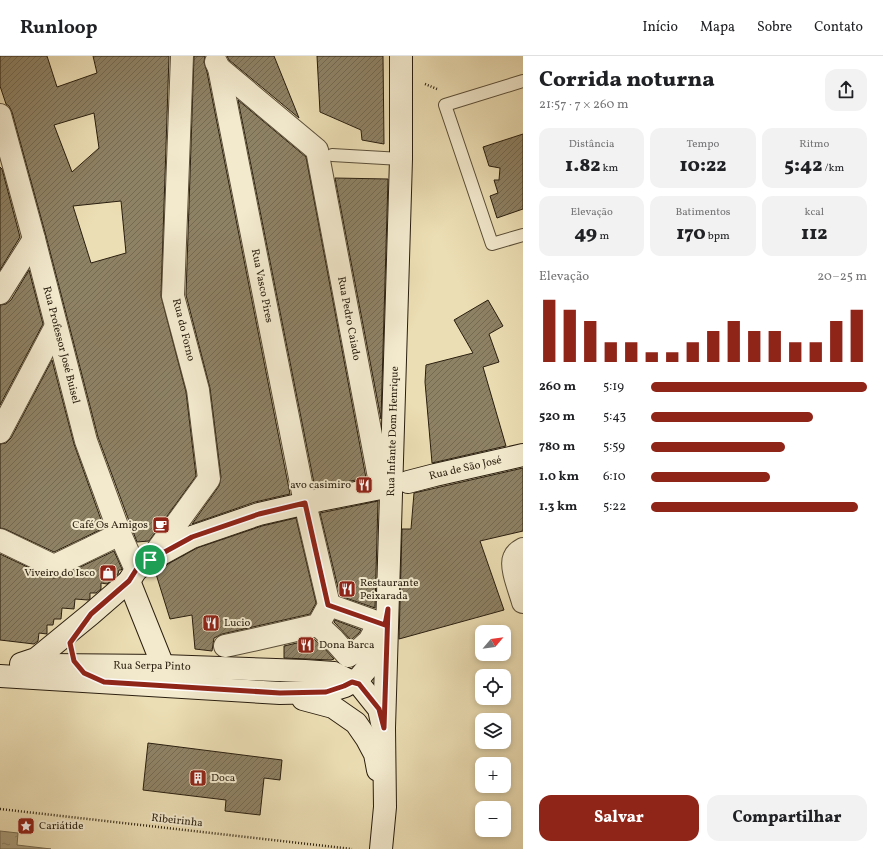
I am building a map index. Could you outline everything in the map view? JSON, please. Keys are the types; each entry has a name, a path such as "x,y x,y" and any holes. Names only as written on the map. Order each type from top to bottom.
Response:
{"street":[{"name":"Rua do Forno","path":"138,570 209,480 198,390 173,296 182,56"},
{"path":"216,62 325,152"},
{"name":"Rua Vasco Pires","path":"216,62 305,503 328,605"},
{"name":"Rua Infante Dom Henrique","path":"382,806 384,619 401,159 401,65"},
{"name":"Rua Professor José Buisel","path":"1,128 34,239 86,441 120,534 138,570 163,666"},
{"name":"Rua Pedro Caiado","path":"305,503 381,488 325,152"},
{"path":"0,294 34,239"},
{"path":"0,432 56,326"},
{"name":"Rua de São José","path":"408,482 523,455"},
{"path":"21,664 36,659 91,614 138,570 192,537 259,514 305,503"},
{"path":"0,540 54,566 120,534"},
{"path":"523,549 518,551 514,558 512,567 523,602"},
{"path":"318,625 328,605 384,619"},
{"path":"91,614 70,643 74,661 84,673 104,682"},
{"path":"318,625 348,656 359,650 369,641 384,619"},
{"path":"280,693 326,692 344,686 359,678 375,659 382,644 384,619"},
{"path":"225,646 318,625"},
{"name":"Rua Serpa Pinto","path":"0,663 163,666 334,673 359,684 379,709 384,728"},
{"path":"132,684 152,679 159,673 163,666"},
{"name":"Rua Serpa Pinto","path":"0,676 280,693"},
{"path":"280,693 333,708 356,723 367,739 376,754 382,806 379,849"}],"lane":[{"path":"523,81 445,105 492,244 523,235"},
{"path":"325,152 401,159"}],"path":[{"path":"401,65 461,100"},
{"name":"Ribeirinha","path":"0,809 352,849"}],"water":[{"path":"0,831 18,833 17,845 51,849 0,849"}],"building":[{"path":"0,56 47,56 57,87 97,73 93,56 169,56 161,296 186,392 196,476 149,541 137,542 98,437 12,112 6,104 0,86","holes":["94,113 99,148 72,172 54,125","121,201 126,253 91,263 73,206"]},
{"path":"194,56 205,56 204,62 290,494 255,502 192,524 219,486 221,477 210,388 186,295"},
{"path":"227,56 274,56 299,118 229,60"},
{"path":"317,56 383,56 384,144 362,140 361,130 320,112"},
{"path":"238,100 306,157 366,478 315,488"},
{"path":"523,134 523,209 497,218 490,196 498,193 494,180 499,180 500,168 489,166 483,147"},
{"path":"0,167 2,169 20,237 0,270"},
{"path":"335,178 388,179 381,419"},
{"path":"29,270 43,324 0,405 0,305 6,304 11,300"},
{"path":"488,300 503,326 489,334 499,362 483,367 506,446 432,463 425,382 426,365 473,353 454,320"},
{"path":"52,360 74,444 104,528 54,552 0,528 0,444 6,443 11,438"},
{"path":"523,468 523,531 480,541 504,610 399,639 402,529 411,529 414,493"},
{"path":"378,501 375,608 340,596 320,513"},
{"path":"296,518 316,603 310,614 222,634 214,638 212,651 195,649 192,615 170,619 156,574 168,564 197,548 262,526"},
{"path":"114,551 122,569 119,570 118,574 112,575 112,580 107,584 101,583 101,589 96,593 90,593 90,599 75,599 74,609 62,608 61,619 54,619 53,625 47,625 47,634 39,633 38,641 34,644 0,640 0,554 54,578"},
{"path":"335,620 361,630 351,640 334,622"},
{"path":"314,639 334,659 284,658 284,646"},
{"name":"Doca","path":"148,743 282,760 280,780 264,778 260,815 225,811 226,800 143,790"}],"place":[{"name":"avo casimiro","path":"364,485"},
{"name":"Café Os Amigos","path":"161,525"},
{"name":"Viveiro do Isco","path":"108,573"},
{"name":"Restaurante Peixarada","path":"347,589"},
{"name":"Lucio","path":"211,623"},
{"name":"Dona Barca","path":"306,645"},
{"name":"Doca","path":"198,778"},
{"name":"Cariátide","path":"26,826"}],"route":[{"path":"305,503 328,605 385,625 388,609 384,728 379,709 359,684 352,682 326,692 280,693 104,682 84,673 74,661 70,643 91,614 129,581 136,570 150,560 192,537 259,514 305,503"}]}
